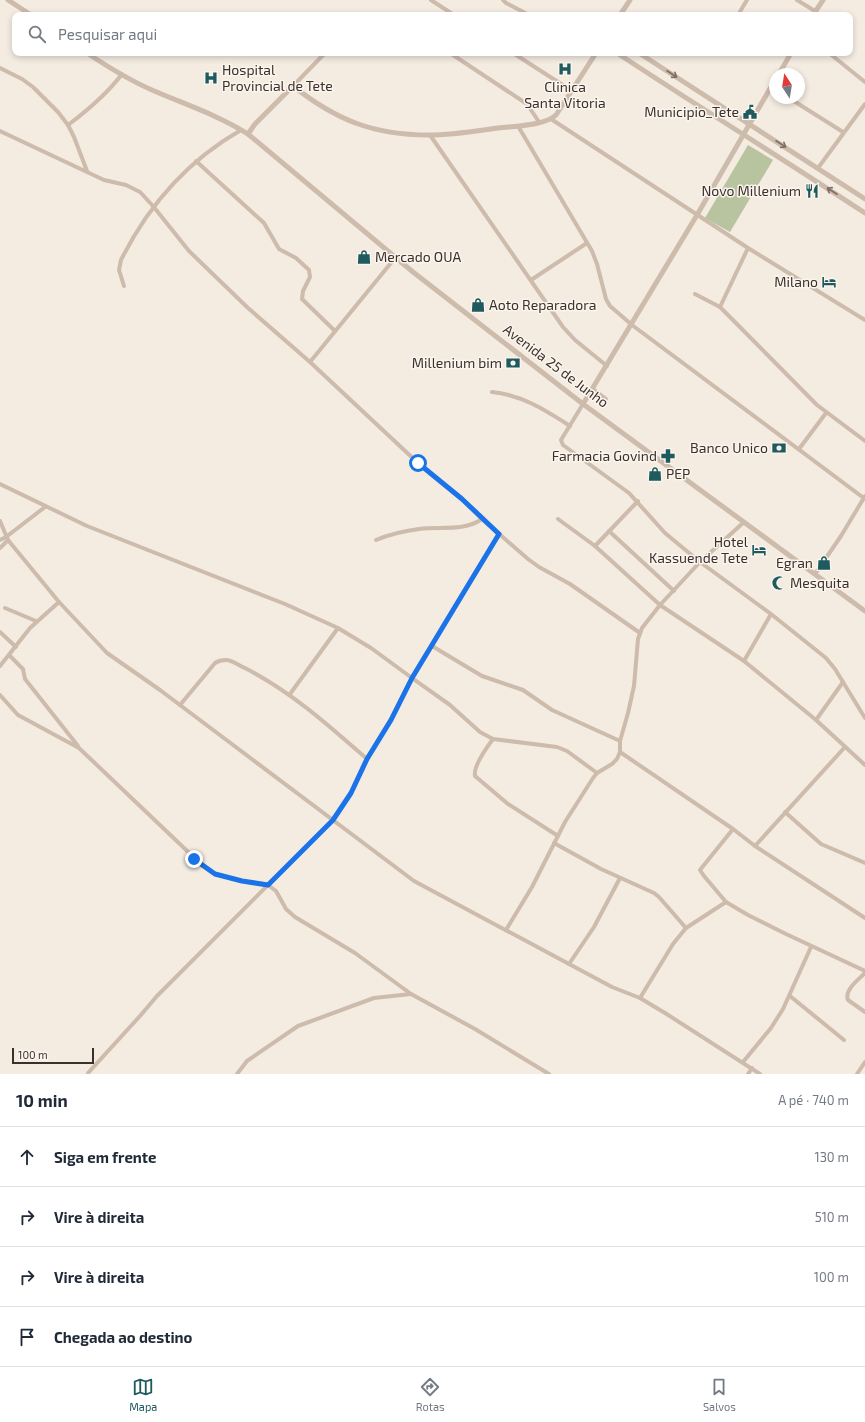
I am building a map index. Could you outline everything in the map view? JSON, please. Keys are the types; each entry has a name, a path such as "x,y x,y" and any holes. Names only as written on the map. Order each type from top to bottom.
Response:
{"street":[{"path":"8,0 26,12"},
{"path":"431,0 449,12"},
{"path":"503,0 523,12"},
{"path":"622,12 630,0"},
{"path":"740,12 748,0"},
{"path":"797,0 813,12"},
{"path":"815,12 822,0"},
{"name":"Avenida 25 de Junho","path":"93,56 150,89 215,116 248,134 395,258 583,404 865,611"},
{"path":"248,134 255,124 322,56"},
{"path":"455,56 527,104 539,122"},
{"path":"518,56 572,91"},
{"path":"292,86 331,113 359,126 394,134 430,136 518,126 551,119 556,115 594,56"},
{"path":"622,56 865,212"},
{"path":"644,56 865,199"},
{"path":"782,68 789,56"},
{"path":"833,56 865,82"},
{"path":"0,68 22,79 33,87 58,112 68,125 77,143 87,171"},
{"path":"68,125 97,101 122,74"},
{"path":"769,94 743,134 608,366 561,440 563,445 620,485 638,501 665,533 700,562 771,614 826,658 835,669 865,718"},
{"path":"799,104 844,132"},
{"path":"818,168 865,104"},
{"path":"551,119 748,248 865,320"},
{"path":"518,126 587,242 597,264 606,299 610,306 632,325 865,498 815,574"},
{"path":"124,286 119,270 121,260 153,206 174,181 196,161 230,136 241,130"},
{"path":"0,131 104,180 133,188 140,192 190,251 248,308 310,362 418,463 462,499 499,534 540,567 570,584 640,633"},
{"path":"430,136 563,327 575,340 608,366"},
{"path":"196,161 264,223 278,249 296,258 309,270 310,277 303,291 302,299 335,331"},
{"path":"531,280 587,242"},
{"path":"720,307 748,248"},
{"path":"310,362 395,258"},
{"path":"695,294 720,307 816,405 865,441"},
{"path":"593,389 606,399"},
{"path":"492,392 512,395 530,402 570,426"},
{"path":"798,449 826,413"},
{"path":"0,484 121,540 285,604 338,628 371,648 450,705 480,732 492,739 557,747 567,751 597,773"},
{"path":"595,546 638,501"},
{"path":"0,548 7,538 45,506"},
{"path":"376,540 387,536 420,529 462,527 474,524 482,519"},
{"path":"558,519 595,546 660,606 744,661 816,720 865,765"},
{"path":"0,521 7,538 59,602 107,653 180,705 414,881 612,987 640,998 760,1074"},
{"path":"506,930 532,887 558,836 597,773 612,764 617,759 620,752 620,741 631,700 640,633 660,606 700,562 744,522"},
{"path":"609,531 674,591"},
{"path":"88,1073 157,996 333,820 351,793 367,759 391,720 412,678 499,534"},
{"path":"0,540 7,538"},
{"path":"1,664 36,622 59,602"},
{"path":"5,608 36,622"},
{"path":"744,661 771,614"},
{"path":"290,694 338,628"},
{"path":"0,632 16,647"},
{"path":"432,646 482,676 523,690 552,710 620,741"},
{"path":"9,655 23,669 25,679 79,748 204,867 215,874 242,881 268,885 276,891 286,909 295,917 355,953 411,994 475,1029 549,1074"},
{"path":"180,705 215,663 228,659 290,694 337,732 367,759"},
{"path":"816,720 843,682"},
{"path":"0,695 18,714 79,748"},
{"path":"492,739 477,765 474,776 508,804 558,836"},
{"path":"755,846 845,747"},
{"path":"620,752 733,829 755,846 865,918"},
{"path":"785,812 821,844 865,863"},
{"path":"733,829 700,870 704,876 726,902 811,947 837,957 865,972 849,990 847,995 848,1000 865,1012"},
{"path":"554,843 620,878 654,893 686,928"},
{"path":"568,964 594,927 620,878"},
{"path":"640,998 674,944 686,928 726,902"},
{"path":"743,1062 771,1028 783,1009 811,947"},
{"path":"237,1074 247,1061 298,1026 374,998 411,994"},
{"path":"790,996 844,1040"},
{"path":"857,1074 865,1062"},
{"path":"748,1074 752,1068"}],"green space":[{"path":"748,145 773,160 730,232 705,218"}],"place":[{"name":"Clinica Santa Vitoria","path":"565,69"},
{"name":"Hospital Provincial de Tete","path":"211,78"},
{"name":"Municipio_Tete","path":"750,112"},
{"name":"Novo Millenium","path":"812,191"},
{"name":"Mercado OUA","path":"364,257"},
{"name":"Milano","path":"829,282"},
{"name":"Aoto Reparadora","path":"478,305"},
{"name":"Millenium bim","path":"513,363"},
{"name":"Banco Unico","path":"779,448"},
{"name":"Farmacia Govind","path":"668,456"},
{"name":"PEP","path":"655,474"},
{"name":"Hotel Kassuende Tete","path":"759,550"},
{"name":"Egran","path":"824,563"},
{"name":"Mesquita","path":"779,583"}],"route":[{"path":"194,859 215,874 242,881 268,885 333,820 351,793 367,759 391,720 412,678 499,534 462,499 418,463"}]}
